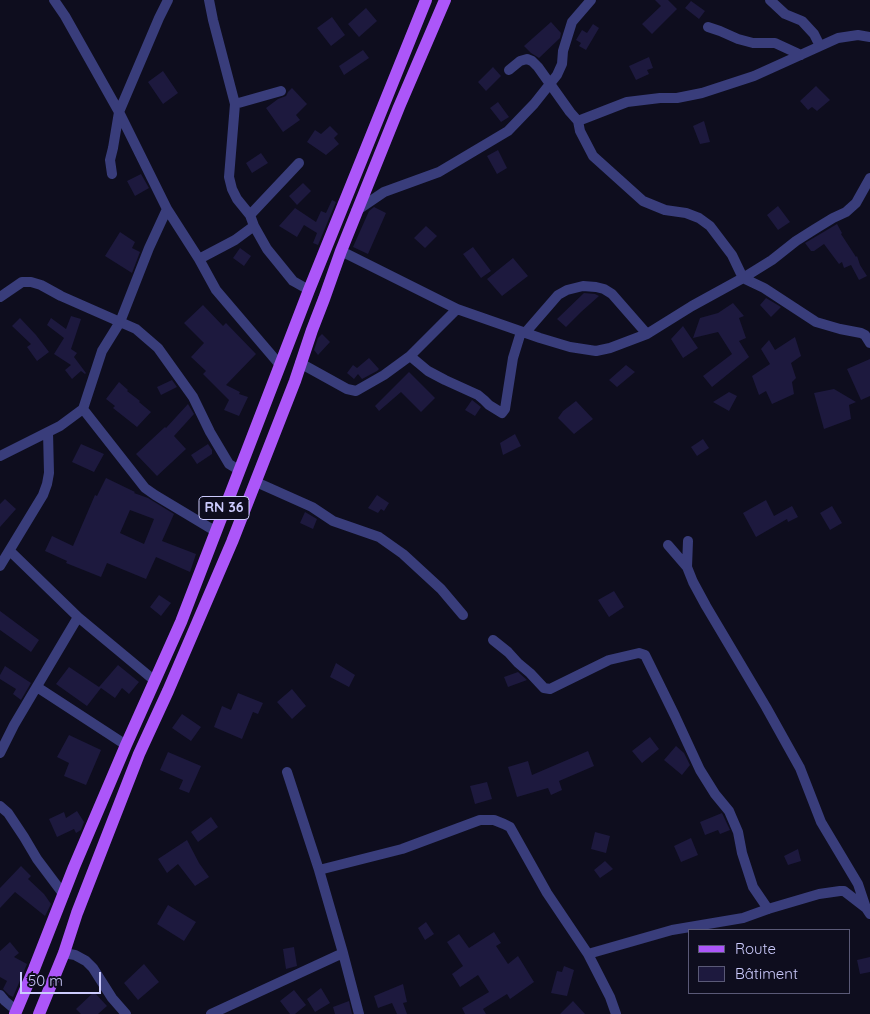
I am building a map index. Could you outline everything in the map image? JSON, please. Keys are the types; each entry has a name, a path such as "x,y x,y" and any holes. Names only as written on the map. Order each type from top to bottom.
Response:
{"main road":[{"name":"RN 36","path":"16,1012 126,745 181,622 309,290 426,0"},
{"name":"RN 36","path":"39,1014 139,754 168,691 256,482 295,381 356,211 445,0"}],"street":[{"path":"54,0 119,112 167,210 199,259 216,290 280,365"},
{"path":"112,174 110,160 119,112 168,0"},
{"path":"209,0 235,104 229,177 232,189 236,199 250,215 267,249 293,280 309,290"},
{"path":"356,211 384,192 439,172 508,131 534,104 557,75 562,64 563,51 572,22 591,0"},
{"path":"770,0 785,14 802,21 814,34 820,46"},
{"path":"708,27 753,43 775,43 782,45 801,55"},
{"path":"578,121 628,102 677,98 702,93 754,76 838,38 858,35 870,37"},
{"path":"509,70 520,60 527,59 532,61 578,121 580,132 593,156 643,200 664,210 686,213 699,218 710,226 732,255 743,278 764,288 816,322 860,333 865,335 870,343"},
{"path":"235,104 281,91"},
{"path":"250,215 299,163"},
{"path":"341,251 457,309 570,347 596,351 610,348 647,334 772,260 796,241 846,212 856,203 869,180"},
{"path":"0,456 60,426 83,409 102,351 120,322 149,248 167,210"},
{"path":"199,259 235,240 254,226"},
{"path":"0,297 22,282 31,282 136,329 158,348 193,397 210,432 230,464 239,470"},
{"path":"410,356 445,380 478,395 502,413 505,409 513,358 523,332 566,290 583,286 596,286 604,289 612,294 647,334"},
{"path":"300,363 347,389 356,391 384,375 410,356 457,309"},
{"path":"83,409 145,488 215,531"},
{"path":"0,566 44,495 49,465 48,432"},
{"path":"256,482 312,507 333,521 379,536 403,554 441,589 463,615"},
{"path":"687,567 688,541"},
{"path":"668,545 687,567 706,606 800,768 821,822 858,884 868,911"},
{"path":"10,551 78,617 155,681"},
{"path":"0,753 78,617"},
{"path":"493,640 508,652 544,688 550,689 609,660 639,653 645,655 700,770 715,794 729,811 738,832 742,854 753,887 768,909"},
{"path":"37,686 126,745"},
{"path":"287,772 319,870 359,1014"},
{"path":"0,806 8,813 37,859 64,895"},
{"path":"319,870 402,849 480,820 494,820 510,827 520,848 547,893 588,954 610,997 616,1014"},
{"path":"588,954 672,930 743,918 819,894 844,891 868,911"},
{"path":"64,953 75,955 86,961 93,968 112,998 126,1014"},
{"path":"211,1014 343,954"},
{"path":"0,996 16,1012"}],"building":[{"path":"655,0 668,0 677,9 652,34 642,24 661,6"},
{"path":"691,1 705,11 699,19 685,8"},
{"path":"366,8 377,21 359,37 348,24"},
{"path":"332,17 345,35 331,46 317,28"},
{"path":"551,22 561,33 560,38 539,58 524,46"},
{"path":"593,24 599,28 586,50 579,46 581,43 576,40 582,30 587,33"},
{"path":"363,50 369,58 344,75 339,66"},
{"path":"649,57 653,68 647,70 649,74 636,80 629,66"},
{"path":"493,67 501,76 486,91 478,82"},
{"path":"163,71 178,93 163,104 148,82"},
{"path":"816,86 830,100 817,111 812,107 808,110 800,101"},
{"path":"292,88 307,104 296,115 300,120 283,132 266,108 278,99 286,96"},
{"path":"498,102 509,117 501,122 490,108"},
{"path":"704,121 710,142 700,144 693,126"},
{"path":"330,126 338,134 334,138 339,144 326,155 307,142 315,130 321,134"},
{"path":"498,150 507,168 497,174 487,156"},
{"path":"261,153 268,163 252,173 246,163"},
{"path":"141,174 149,188 135,196 127,181"},
{"path":"303,183 311,191 297,205 289,196"},
{"path":"332,200 336,202 318,245 313,243 317,233 304,225 297,237 279,226 295,208 316,222 321,211 326,213"},
{"path":"778,206 790,222 778,230 767,215"},
{"path":"374,207 386,213 368,254 353,247 369,211"},
{"path":"837,224 841,234 857,256 867,276 859,280 851,265 844,268 842,262 839,264 824,244 811,251 805,243"},
{"path":"426,226 437,236 425,248 414,238"},
{"path":"120,232 135,242 132,248 140,252 132,273 105,256"},
{"path":"473,247 491,271 481,278 463,254"},
{"path":"240,248 251,256 244,266 233,258"},
{"path":"513,258 528,276 502,296 487,279"},
{"path":"584,293 599,296 566,327 557,319"},
{"path":"766,298 781,307 771,317 760,305"},
{"path":"733,303 744,316 739,318 746,338 739,341 749,357 712,387 703,376 732,354 718,332 693,338 700,318 718,313"},
{"path":"203,305 223,326 226,323 256,354 226,385 240,392 239,394 248,397 239,416 224,410 229,400 203,374 206,371 191,357 204,343 184,323"},
{"path":"71,316 81,319 71,349 77,353 74,357 86,373 81,371 72,379 65,370 71,365 54,354 64,338 47,325 51,318 66,329"},
{"path":"20,318 49,352 37,361 27,347 31,344 12,326"},
{"path":"683,326 698,348 683,358 671,339"},
{"path":"322,334 330,342 318,355 314,350 318,338"},
{"path":"795,337 801,356 791,363 796,378 792,382 794,394 772,404 766,391 759,395 752,376 770,364 761,349 769,340 775,350"},
{"path":"369,358 379,369 377,371 362,379 358,374 354,379 347,373 353,365 357,368"},
{"path":"870,359 870,396 861,400 847,369"},
{"path":"626,365 635,372 617,387 609,380"},
{"path":"409,372 435,398 421,412 401,392 379,411 375,406"},
{"path":"172,380 177,387 161,395 157,387"},
{"path":"119,382 151,412 137,427 113,408 115,406 106,399"},
{"path":"834,389 856,402 849,405 851,419 824,429 814,393"},
{"path":"729,392 737,396 729,411 713,402"},
{"path":"472,400 481,407 475,416 465,410"},
{"path":"576,401 593,419 574,434 558,418 563,411"},
{"path":"188,404 194,414 174,436 186,449 157,476 136,454 166,428"},
{"path":"515,434 521,446 503,455 500,443"},
{"path":"703,439 709,448 697,456 691,447"},
{"path":"81,444 104,454 94,472 72,462"},
{"path":"208,444 212,454 197,464 191,455"},
{"path":"106,478 134,493 148,498 174,514 162,541 196,554 190,572 156,557 146,579 107,563 101,577 66,563 67,561 45,551 52,536 73,546 95,495 97,496","holes":["130,510 154,519 144,544 120,533"]},
{"path":"377,495 389,503 384,511 381,509 378,513 368,508"},
{"path":"5,499 16,509 0,527 0,504"},
{"path":"766,500 774,516 792,506 798,517 788,522 787,519 756,537 743,513"},
{"path":"832,506 842,523 830,530 820,513"},
{"path":"305,512 317,519 313,529 300,523"},
{"path":"614,591 624,607 609,617 598,600"},
{"path":"159,595 171,603 161,616 150,607"},
{"path":"0,611 39,640 31,652 0,630"},
{"path":"336,663 355,675 349,687 330,677"},
{"path":"118,665 139,682 129,694 122,688 115,698 101,688 87,706 56,684 69,667 99,687"},
{"path":"5,666 31,683 21,700 13,694 16,689 0,679"},
{"path":"518,672 527,680 508,687 504,677"},
{"path":"292,689 306,706 292,719 277,702"},
{"path":"238,693 263,703 258,714 253,712 242,739 214,727 222,706 231,710"},
{"path":"182,714 201,727 191,741 172,728"},
{"path":"69,735 101,750 86,785 64,776 69,763 57,757"},
{"path":"650,737 659,749 642,763 632,751"},
{"path":"676,746 684,753 690,765 682,775 664,760"},
{"path":"588,751 594,766 559,781 562,790 551,795 548,788 517,797 508,767 528,761 532,775"},
{"path":"168,752 201,766 189,793 179,789 183,780 160,770"},
{"path":"487,782 492,799 475,804 470,786"},
{"path":"77,811 84,822 81,830 76,833 74,829 57,837 49,819 64,812 66,818"},
{"path":"722,813 730,830 720,834 718,830 705,835 700,822"},
{"path":"211,817 218,827 198,842 191,832"},
{"path":"595,832 610,836 606,853 591,849"},
{"path":"691,838 698,855 681,862 674,846"},
{"path":"187,840 209,877 195,886 178,864 167,873 158,859"},
{"path":"798,849 801,861 788,865 784,856"},
{"path":"605,861 613,869 600,878 594,870"},
{"path":"21,866 31,876 28,879 44,894 51,904 45,916 15,892 0,908 0,888"},
{"path":"168,905 196,922 184,941 157,924"},
{"path":"426,922 434,934 425,940 418,928"},
{"path":"494,932 501,943 496,946 508,964 518,956 534,982 510,999 507,994 483,1009 486,1014 465,1014 462,1008 489,992 478,975 460,987 452,974 463,966 447,942 459,934 469,948"},
{"path":"10,942 19,953 14,957 27,964 13,997 3,989 7,981 0,977 0,951"},
{"path":"294,947 297,966 286,969 283,949"},
{"path":"870,957 870,972 860,974 857,960"},
{"path":"144,964 159,982 138,1000 124,983"},
{"path":"564,966 574,970 567,996 551,993 557,971 562,972"},
{"path":"403,984 407,1002 403,1003 407,1014 397,1014 392,1003 378,1008 374,996"},
{"path":"321,988 330,1003 315,1012 307,999"},
{"path":"294,990 306,1005 295,1014 290,1014 280,1001"},
{"path":"94,992 107,1006 98,1014 81,1014 76,1009"},
{"path":"349,1001 352,1014 335,1014 333,1007"},
{"path":"573,1001 585,1014 560,1014"}]}
